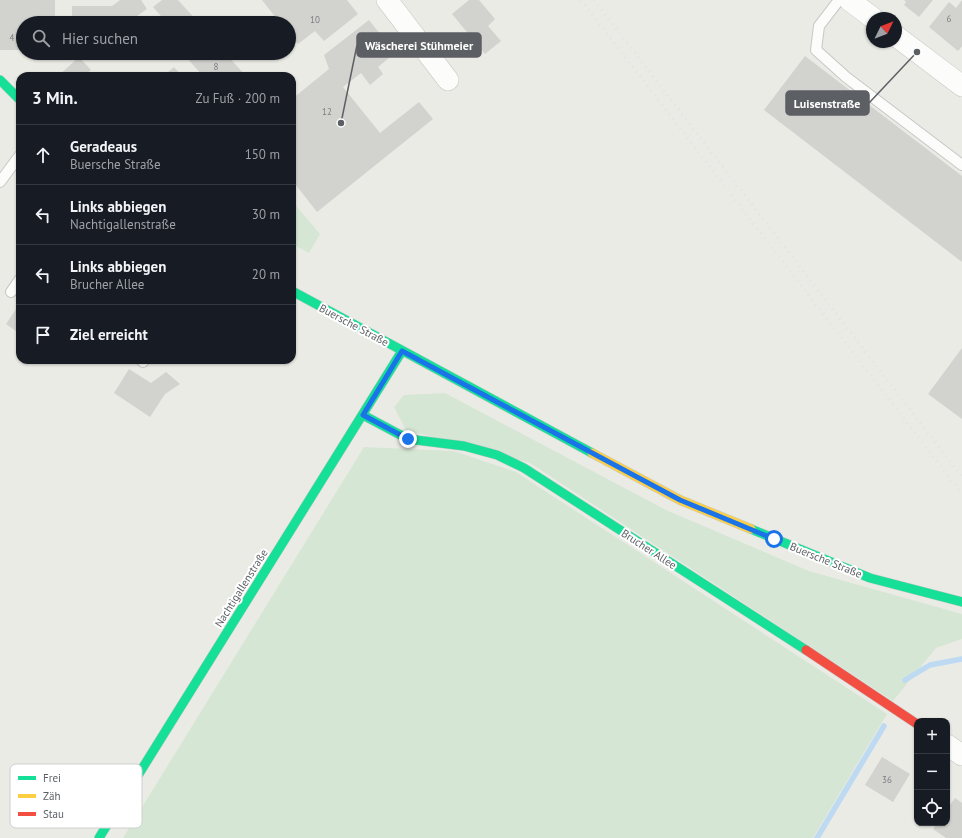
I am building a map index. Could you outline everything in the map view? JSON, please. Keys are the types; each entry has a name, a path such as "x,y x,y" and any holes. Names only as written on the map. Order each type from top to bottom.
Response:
{"main road":[{"path":"0,80 16,96"},
{"name":"Buersche Straße","path":"296,293 680,500 870,578 962,602"},
{"name":"Nachtigallenstraße","path":"142,769 402,351"},
{"name":"Brucher Allee","path":"363,415 408,439 464,446 497,455 524,468 840,671 914,722"},
{"name":"Nachtigallenstraße","path":"99,838 105,828"}],"street":[{"path":"387,0 448,80"},
{"path":"849,0 866,13"},
{"path":"902,41 962,86"},
{"path":"950,747 962,755"}],"lane":[{"path":"838,0 819,26 816,50 846,77 962,165"},
{"path":"0,182 16,160"},
{"path":"11,292 16,285"}],"green space":[{"path":"296,206 320,234 309,253 296,246"},
{"path":"445,393 666,510 809,571 962,614 962,639 936,648 893,701 530,463 406,430 394,407 404,395"},
{"path":"364,447 454,451 516,472 887,714 813,838 123,838 129,828 142,828 142,807"}],"building":[{"path":"0,0 55,0 55,16 16,16 16,50 0,50"},
{"path":"120,0 141,0 147,9 137,16 72,16 72,6 112,6"},
{"path":"162,0 178,0 193,16 161,16 153,7"},
{"path":"262,0 347,0 358,14 324,41 315,31 298,44 296,42 296,16 275,16"},
{"path":"469,0 479,0 495,19 488,26 501,41 485,54 452,14"},
{"path":"904,0 933,0 919,17 904,5 906,2"},
{"path":"962,0 962,46 958,51 929,27 949,2 956,8"},
{"path":"369,20 395,53 378,67 383,74 370,85 361,73 343,87 380,133 419,102 433,119 317,212 296,185 296,96 329,69 324,55"},
{"path":"805,56 962,176 962,262 764,110"},
{"path":"76,60 82,60 91,70 89,72 62,72"},
{"path":"189,60 231,60 242,72 199,72"},
{"path":"174,67 178,72 168,72"},
{"path":"16,309 16,331 6,324"},
{"path":"962,348 962,419 928,394"},
{"path":"129,369 151,383 166,372 180,384 165,394 150,417 114,393"},
{"path":"882,757 910,774 893,802 865,785"},
{"path":"955,798 962,803 962,838 946,838 933,829 936,826 950,826 950,805"}],"waterway":[{"path":"905,680 930,665 962,659"},
{"path":"817,838 884,726"}],"railway":[{"path":"581,0 962,494"},
{"path":"594,0 962,477"}],"traffic: fast":[{"path":"0,80 16,96"},
{"path":"296,293 592,453"},
{"path":"142,769 402,351"},
{"path":"363,415 408,439 464,446 497,455 524,468 806,650"},
{"path":"751,529 870,578 962,602"},
{"path":"99,838 105,828"}],"traffic: slow":[{"path":"592,453 680,500 751,529"}],"traffic: jam":[{"path":"806,650 914,722"}],"place":[{"name":"Luisenstraße","path":"917,52"},
{"name":"Wäscherei Stühmeier","path":"341,123"}],"route":[{"path":"408,439 363,415 402,351 680,500 774,539"}]}
